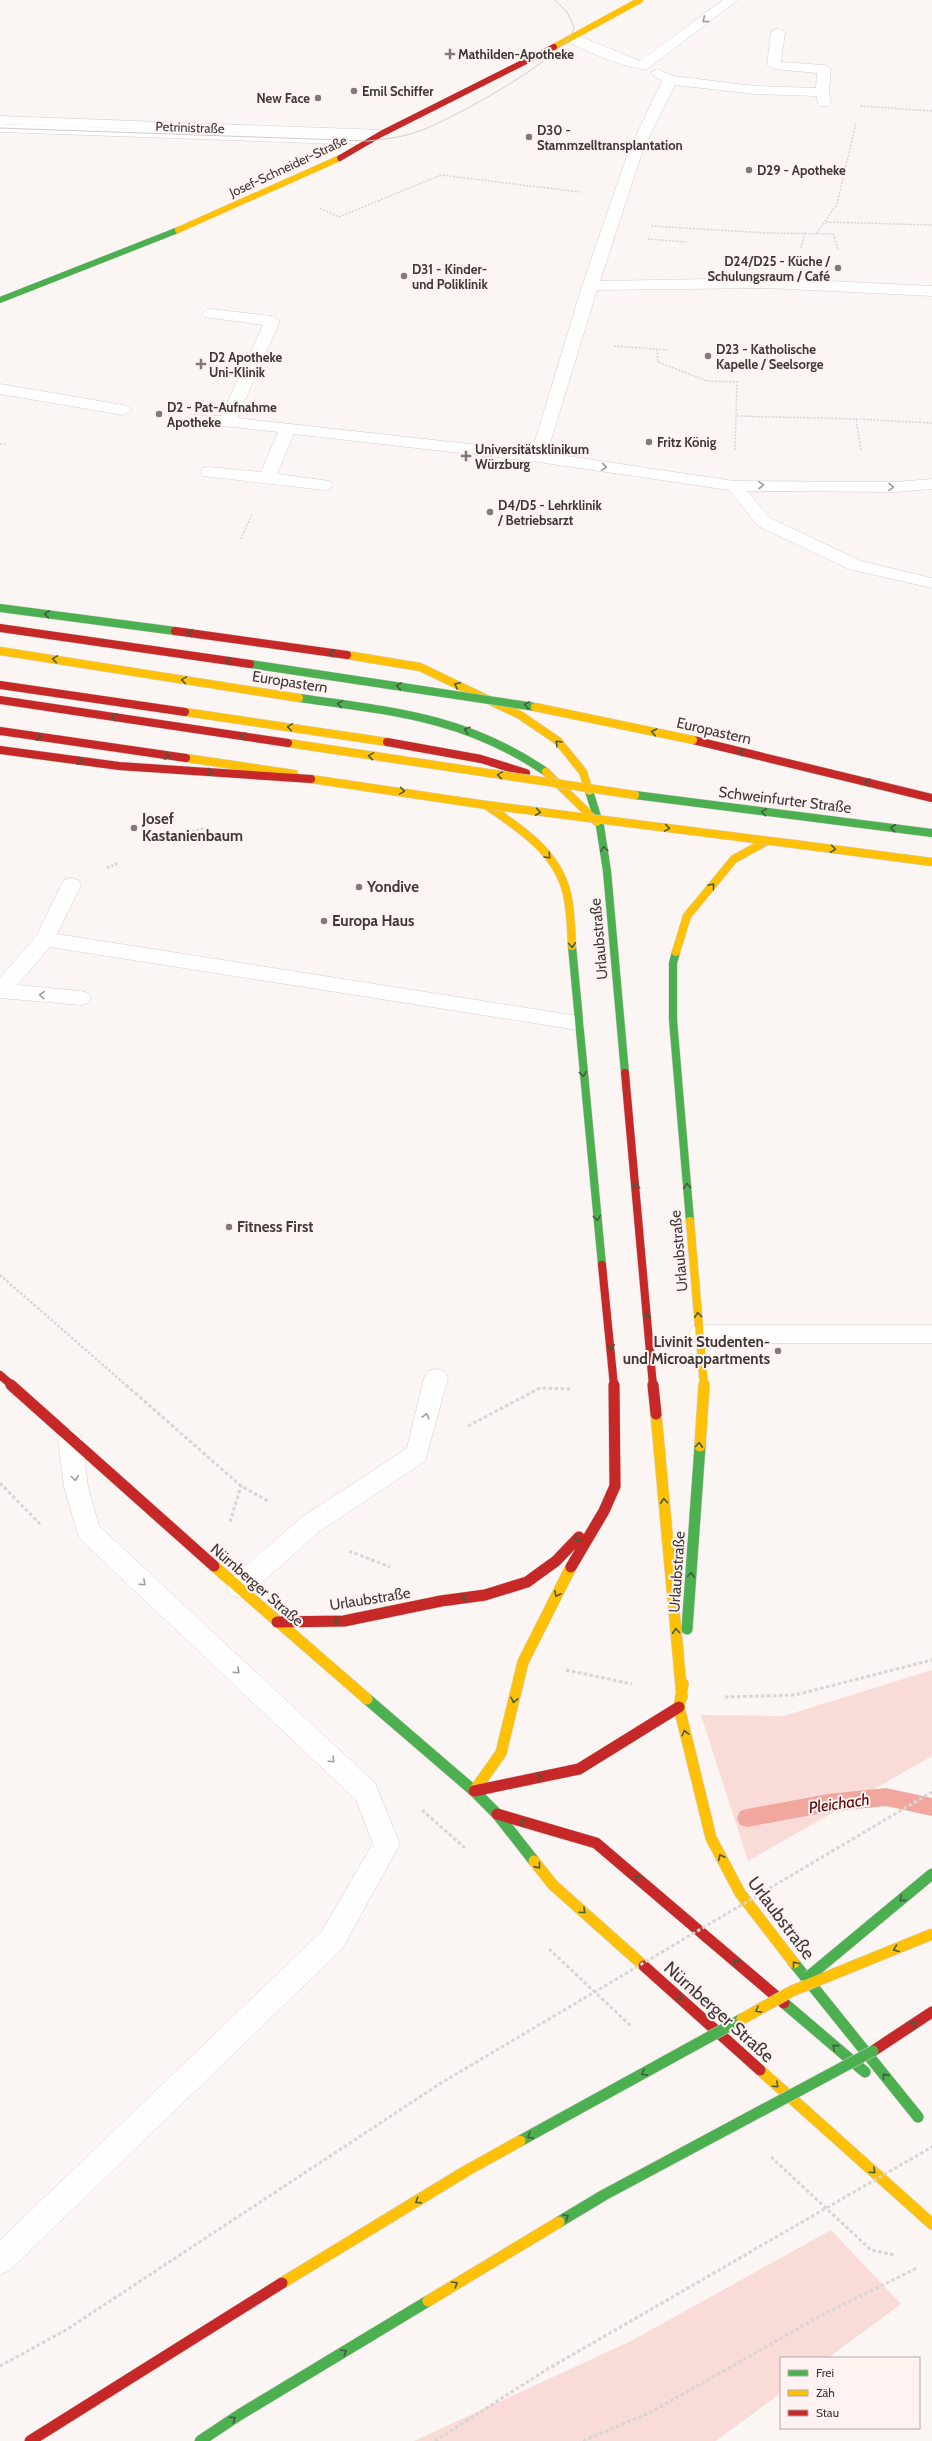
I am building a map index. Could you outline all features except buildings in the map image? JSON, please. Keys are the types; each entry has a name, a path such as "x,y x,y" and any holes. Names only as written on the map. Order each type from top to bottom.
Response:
{"main road":[{"name":"Josef-Schneider-Straße","path":"0,300 198,222 331,163 381,134 572,38 640,0"},
{"path":"0,608 296,647 420,667 520,715 558,741 583,772 600,826"},
{"name":"Europastern","path":"0,628 527,705 692,740 932,798"},
{"name":"Europastern","path":"0,651 433,719 484,735 512,748 537,765 560,784 600,826"},
{"name":"Europastern","path":"0,685 418,747 481,759 560,784"},
{"name":"Schweinfurter Straße","path":"0,700 635,795 932,833"},
{"path":"0,731 486,805 932,862"},
{"path":"0,750 119,766 336,781"},
{"name":"Urlaubstraße","path":"474,1791 501,1753 523,1662 561,1584 604,1511 615,1486 615,1392 578,1023 569,906 563,880 555,863 525,832 486,805"},
{"name":"Urlaubstraße","path":"600,826 607,872 682,1697"},
{"name":"Urlaubstraße","path":"767,841 734,859 687,916 673,963 673,1020 704,1383 682,1697 679,1707 711,1838 740,1893 838,2019 918,2117"},
{"name":"Nürnberger Straße","path":"0,1375 277,1622 474,1791 496,1814 553,1885 932,2224"},
{"name":"Urlaubstraße","path":"277,1622 344,1621 441,1601 485,1595 527,1582 556,1561 604,1511"},
{"path":"474,1791 579,1769 679,1707"},
{"path":"496,1814 596,1843 873,2078 927,2126"},
{"path":"792,1991 932,1874"},
{"path":"30,2441 166,2354 466,2172 792,1991 932,1934"},
{"path":"200,2441 246,2410 604,2195 873,2051 932,2012"},
{"path":"873,2051 910,2038"}],"street":[{"path":"642,66 731,0"},
{"path":"572,38 624,61 642,66 670,80 823,97 824,69 774,66 778,32"},
{"path":"538,457 572,342 590,286 622,197 636,150 670,80"},
{"name":"Petrinistraße","path":"0,120 381,134"},
{"name":"Petrinistraße","path":"0,128 368,141"},
{"path":"590,286 768,283 932,290"},
{"path":"210,314 272,320 227,421"},
{"path":"0,389 123,410"},
{"path":"196,418 538,457 734,486 896,487 932,484"},
{"path":"267,478 288,428"},
{"path":"208,472 324,485"},
{"path":"734,486 764,522 855,565 932,583"},
{"path":"0,991 45,939 71,885"},
{"path":"45,939 578,1023"},
{"path":"0,991 81,998"},
{"path":"700,1334 932,1334"},
{"path":"239,1587 310,1524 417,1454 436,1378"},
{"path":"0,2260 332,1940 387,1844 366,1792 88,1531 76,1487 70,1439"}],"path":[{"path":"823,97 932,111"},
{"path":"816,233 826,222 837,204 856,121"},
{"path":"273,188 339,217 441,174 622,197"},
{"path":"826,222 932,225"},
{"path":"612,223 833,234 837,250 845,250"},
{"path":"572,342 668,350"},
{"path":"657,349 658,362 707,380 737,382 734,486"},
{"path":"736,416 856,419 932,423"},
{"path":"856,419 866,486"},
{"path":"0,444 6,444"},
{"path":"241,539 253,511"},
{"path":"157,840 205,828"},
{"path":"0,1275 241,1486"},
{"path":"417,1454 540,1388 566,1389"},
{"path":"523,1662 590,1674 682,1697 795,1695 932,1660"},
{"path":"0,2366 66,2330 441,2083 932,1792"},
{"path":"435,2441 546,2370 932,2147"},
{"path":"583,2441 651,2412 822,2315 924,2265"}],"shaded area":[{"path":"932,1670 932,1756 748,1861 701,1715 784,1716"},
{"path":"831,2230 901,2304 829,2357 780,2357 780,2394 716,2441 414,2441 631,2341"}],"waterway":[{"name":"Pleichach","path":"747,1818 828,1803 886,1797 932,1807"}],"tram line":[{"path":"0,128 368,141 402,136 416,132 457,114 507,85 553,54 568,39 574,27 567,12 555,0"}],"traffic: fast":[{"path":"0,300 178,230"},
{"path":"0,608 175,631"},
{"path":"250,664 535,707"},
{"path":"299,698 396,712 459,727 490,739 519,753 546,772"},
{"path":"589,791 600,826 607,871 625,1073"},
{"path":"635,795 932,833"},
{"path":"572,946 602,1265"},
{"path":"676,952 673,963 673,1020 690,1221"},
{"path":"687,1629 700,1446"},
{"path":"367,1699 474,1791 497,1814 534,1861"},
{"path":"808,1977 932,1874"},
{"path":"794,1963 918,2117"},
{"path":"784,2003 865,2072"},
{"path":"520,2141 742,2019"},
{"path":"559,2222 604,2195 873,2051"},
{"path":"200,2441 239,2415 428,2301"}],"traffic: slow":[{"path":"554,47 640,0"},
{"path":"178,230 340,158"},
{"path":"0,651 299,698"},
{"path":"347,655 420,667 520,715 558,741 583,772 589,791"},
{"path":"535,707 693,740"},
{"path":"185,712 387,742"},
{"path":"288,743 635,795"},
{"path":"186,758 294,774"},
{"path":"546,772 597,822"},
{"path":"311,779 336,781 486,805"},
{"path":"486,805 530,837 549,856 556,867 567,895 570,912 572,946"},
{"path":"486,805 794,844"},
{"path":"676,952 687,916 734,859 767,841"},
{"path":"794,844 932,862"},
{"path":"690,1221 704,1383 700,1446"},
{"path":"656,1414 682,1697"},
{"path":"214,1566 367,1699"},
{"path":"474,1791 501,1753 523,1662 571,1567"},
{"path":"683,1684 679,1707 711,1838 740,1893 794,1963"},
{"path":"534,1861 553,1885 644,1966"},
{"path":"742,2019 792,1991 932,1934"},
{"path":"760,2070 932,2224"},
{"path":"282,2283 466,2171 520,2141"},
{"path":"428,2301 559,2222"}],"traffic: jam":[{"path":"340,158 381,134 554,47"},
{"path":"0,628 250,664"},
{"path":"175,631 347,655"},
{"path":"0,685 185,712"},
{"path":"0,700 288,743"},
{"path":"0,731 186,758"},
{"path":"693,740 932,798"},
{"path":"387,742 481,759 526,773"},
{"path":"0,750 119,766 311,779"},
{"path":"625,1073 656,1414"},
{"path":"571,1567 604,1511 615,1486 615,1392 602,1265"},
{"path":"0,1375 214,1566"},
{"path":"277,1622 344,1621 441,1601 485,1595 527,1582 556,1561 579,1537"},
{"path":"474,1791 579,1769 679,1707"},
{"path":"497,1814 596,1843 784,2003"},
{"path":"644,1966 760,2070"},
{"path":"873,2051 932,2012"},
{"path":"30,2441 282,2283"}],"place":[{"name":"Mathilden-Apotheke","path":"450,54"},
{"name":"Emil Schiffer","path":"354,91"},
{"name":"New Face","path":"318,98"},
{"name":"D30 - Stammzelltransplantation","path":"529,137"},
{"name":"D29 - Apotheke","path":"749,170"},
{"name":"D24/D25 - Küche / Schulungsraum / Café","path":"838,268"},
{"name":"D31 - Kinder- und Poliklinik","path":"404,276"},
{"name":"D23 - Katholische Kapelle / Seelsorge","path":"708,356"},
{"name":"D2 Apotheke Uni-Klinik","path":"201,364"},
{"name":"D2 - Pat-Aufnahme Apotheke","path":"159,414"},
{"name":"Fritz König","path":"649,442"},
{"name":"Universitätsklinikum Würzburg","path":"466,456"},
{"name":"D4/D5 - Lehrklinik / Betriebsarzt","path":"490,512"},
{"name":"Josef Kastanienbaum","path":"134,828"},
{"name":"Yondive","path":"359,887"},
{"name":"Europa Haus","path":"324,921"},
{"name":"Fitness First","path":"229,1227"},
{"name":"Livinit Studenten- und Microappartments","path":"778,1351"}]}
